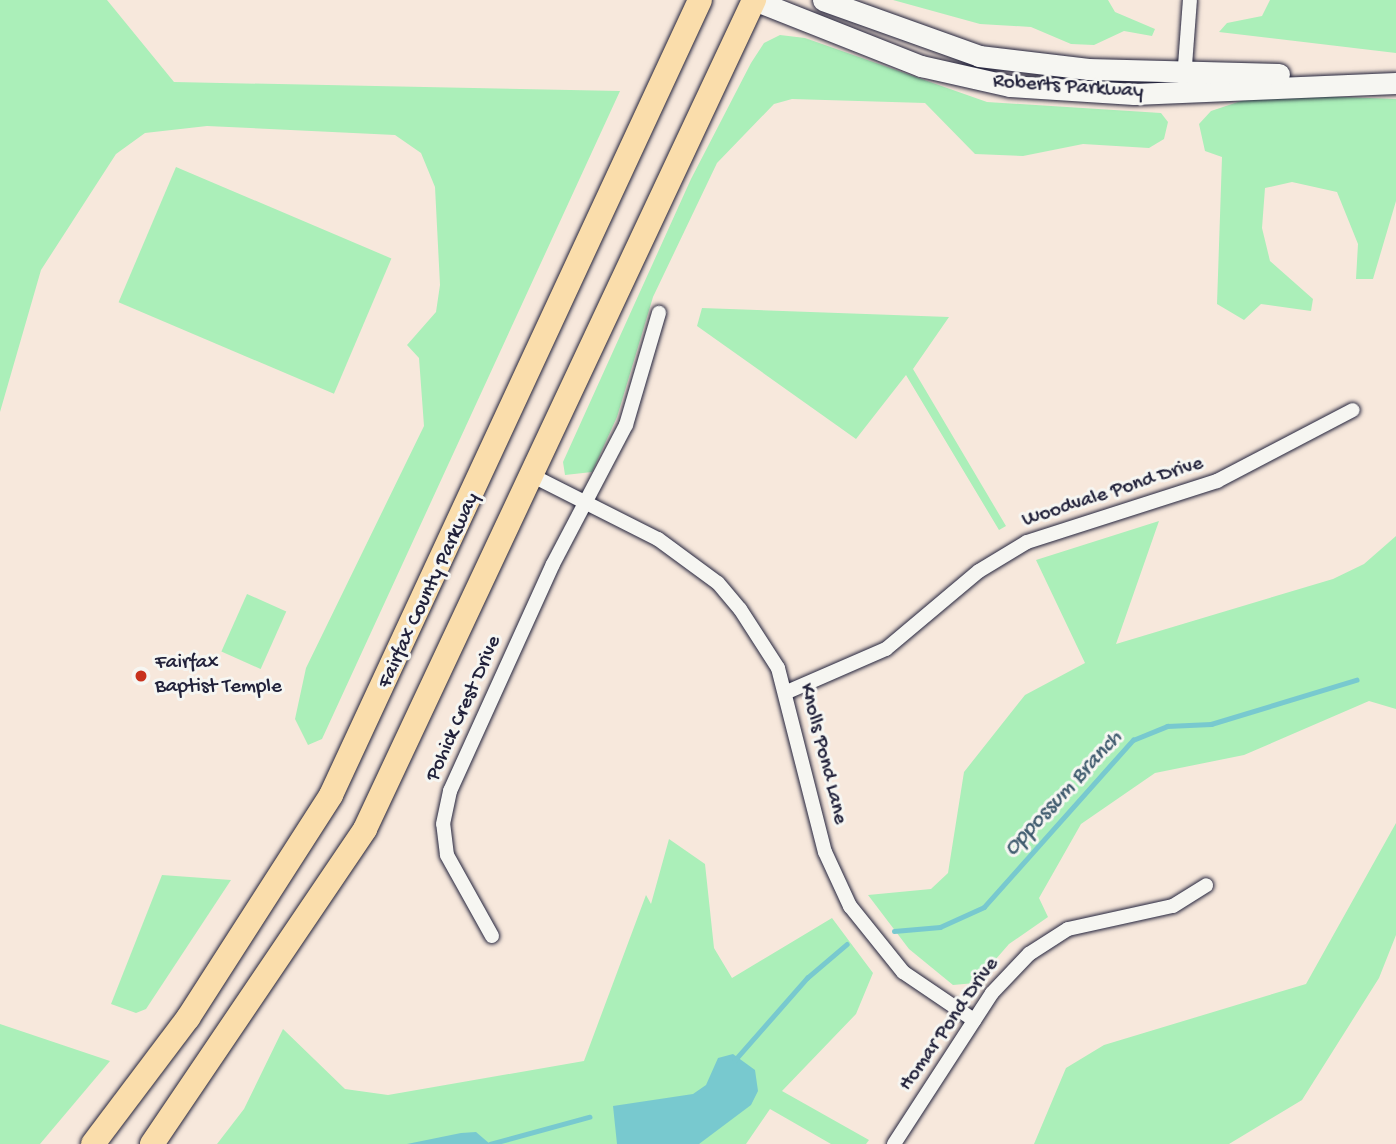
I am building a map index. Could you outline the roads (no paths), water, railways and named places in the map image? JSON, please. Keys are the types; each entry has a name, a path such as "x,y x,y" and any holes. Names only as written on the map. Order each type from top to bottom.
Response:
{"highway":[{"name":"Fairfax County Parkway","path":"93,1144 188,1018 331,796 700,0"},
{"name":"Fairfax County Parkway","path":"152,1144 365,829 535,477 754,0"}],"main road":[{"name":"Roberts Parkway","path":"754,0 921,66 975,80 1052,91 1184,93 1396,82"},
{"name":"Roberts Parkway","path":"823,0 979,56 1184,72 1396,82"}],"street":[{"path":"1184,93 1190,0"},
{"name":"Pohick Crest Drive","path":"492,936 455,877 443,824 466,752 586,500 626,425 659,313"},
{"name":"Woodvale Pond Drive","path":"787,692 886,649 979,571 1027,542 1217,481 1353,411"},
{"name":"Knolls Pond Lane","path":"535,477 586,500 658,539 718,583 760,639 787,692 825,852 850,906 903,972 974,1020"},
{"name":"Homar Pond Drive","path":"894,1144 974,1020 1008,973 1049,939 1089,922 1173,906 1206,885"}],"water":[{"path":"733,1054 755,1070 758,1091 751,1105 699,1144 617,1144 613,1106 693,1094 706,1085 718,1058"},
{"path":"476,1132 490,1144 407,1144 461,1133"}],"waterway":[{"name":"Oppossum Branch","path":"894,931 940,927 984,907 1133,740 1167,726 1211,724 1356,680"},
{"name":"Oppossum Branch","path":"734,1061 807,978 847,944"},
{"name":"Oppossum Branch","path":"490,1144 589,1117"}],"place":[{"name":"Fairfax Baptist Temple","path":"141,676"}]}
